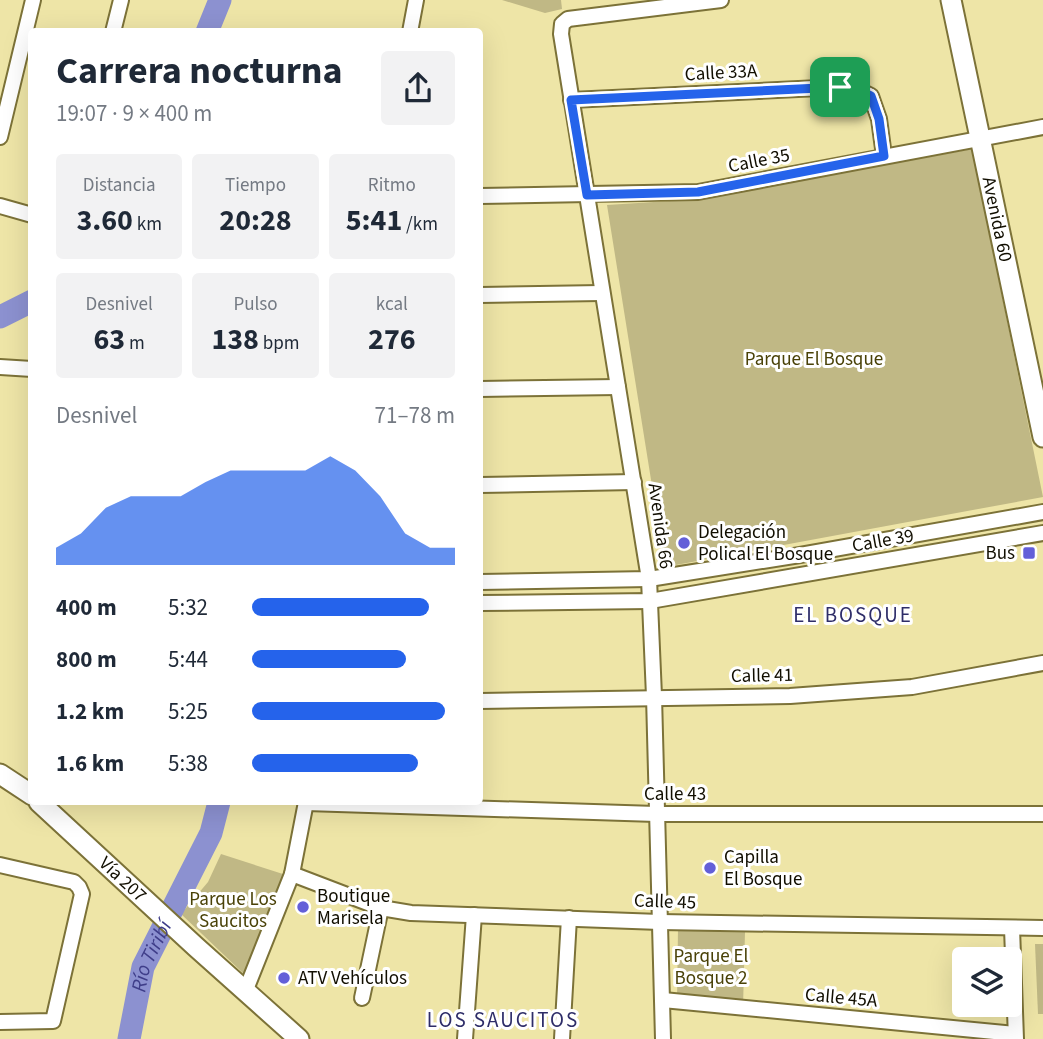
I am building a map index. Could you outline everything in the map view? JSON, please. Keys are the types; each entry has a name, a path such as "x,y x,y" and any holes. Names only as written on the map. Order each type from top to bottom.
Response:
{"street":[{"path":"0,137 33,0"},
{"path":"114,28 121,0"},
{"path":"411,28 416,0"},
{"name":"Avenida 66","path":"663,1039 649,579 561,34 562,24 568,19 720,0"},
{"name":"Avenida 60","path":"951,0 1043,437"},
{"name":"Calle 33A","path":"571,100 840,87 857,89 871,96 879,119 884,156"},
{"name":"Calle 35","path":"483,196 698,192 1043,127"},
{"path":"0,206 28,214"},
{"path":"483,295 601,293"},
{"path":"0,367 28,369"},
{"path":"483,389 618,387"},
{"path":"483,485 634,482"},
{"name":"Calle 39","path":"483,582 649,579 1043,512"},
{"name":"Calle 39","path":"483,603 650,601 1043,533"},
{"name":"Calle 41","path":"483,701 654,696 790,696 912,687 1043,663"},
{"path":"0,774 28,792"},
{"name":"Vía 207","path":"43,805 299,1039"},
{"path":"245,992 292,874 305,805"},
{"name":"Calle 43","path":"394,805 656,814 1043,814"},
{"path":"0,865 74,882 82,894 53,1021 0,1022"},
{"name":"Calle 45","path":"292,874 381,908 411,913 660,922 1043,928"},
{"path":"362,998 381,908"},
{"path":"466,1039 474,915"},
{"path":"562,1039 569,918"},
{"path":"1012,928 1016,1036"},
{"name":"Calle 45A","path":"663,1000 1016,1036"}],"green space":[{"path":"502,0 561,0 562,9 545,13"},
{"name":"Parque El Bosque","path":"972,149 1043,497 665,567 607,205 700,199"},
{"name":"Parque Los Saucitos","path":"221,854 286,875 245,975 181,914 208,882"},
{"name":"Parque El Bosque 2","path":"678,929 745,932 743,1007 677,1002"},
{"path":"1035,944 1043,944 1043,1014 1038,1014"}],"waterway":[{"name":"Río Tiribí","path":"209,28 220,0"},
{"path":"0,317 28,303"},
{"name":"Río Tiribí","path":"129,1039 143,967 211,833 218,805"}],"place":[{"name":"Delegación Polical El Bosque","path":"684,543"},
{"name":"Bus","path":"1029,553"},
{"name":"Capilla El Bosque","path":"710,868"},
{"name":"Boutique Marisela","path":"303,907"},
{"name":"ATV Vehículos","path":"284,978"}],"district":[{"name":"EL BOSQUE","path":"853,615"},
{"name":"LOS SAUCITOS","path":"503,1020"}],"route":[{"path":"840,87 857,89 871,96 879,119 884,156 698,192 587,195 571,100 840,87"}]}
